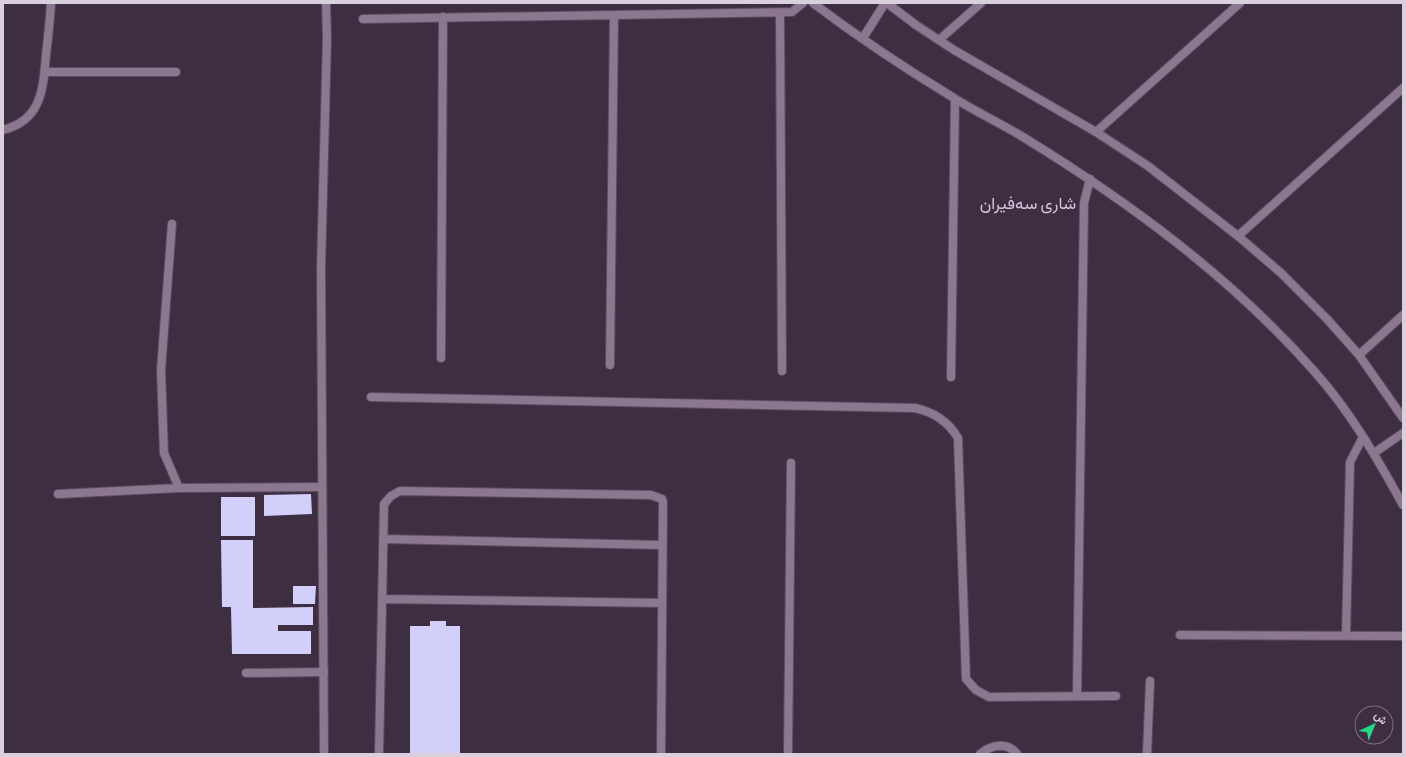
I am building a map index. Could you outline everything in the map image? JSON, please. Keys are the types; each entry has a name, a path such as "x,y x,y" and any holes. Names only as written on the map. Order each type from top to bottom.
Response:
{"street":[{"path":"3,130 14,127 24,120 33,112 39,101 45,72 52,3"},
{"path":"324,754 321,268 327,38 326,3"},
{"path":"363,19 792,12 803,3"},
{"path":"814,3 863,38 955,99 1021,135 1090,179 1167,235 1207,268 1250,306 1315,372 1374,453 1403,505"},
{"path":"863,38 886,3 939,40 1096,132 1148,166 1238,236 1281,273 1327,319 1359,355 1403,418"},
{"path":"939,40 981,3"},
{"path":"1096,132 1240,3"},
{"path":"780,12 782,371"},
{"path":"610,365 614,15"},
{"path":"441,358 443,17"},
{"path":"45,72 176,72"},
{"path":"1238,236 1403,88"},
{"path":"951,377 955,99"},
{"path":"1077,696 1084,203 1090,179"},
{"path":"172,224 161,370 164,453 179,488"},
{"path":"1359,355 1403,315"},
{"path":"371,397 915,408 932,413 947,423 958,438 966,679 976,690 989,697 1116,696"},
{"path":"1374,453 1403,433"},
{"path":"1346,636 1350,462 1363,437"},
{"path":"788,754 791,463"},
{"path":"58,494 179,488 322,487"},
{"path":"379,754 384,504 391,496 400,491 651,495 662,499 661,754"},
{"path":"384,539 662,545"},
{"path":"382,598 662,603"},
{"path":"1180,634 1403,636"},
{"path":"246,673 324,672"},
{"path":"1147,754 1150,682"},
{"path":"980,754 987,749 999,745 1013,749 1017,754"}],"building":[{"path":"311,494 312,514 264,516 264,495"},
{"path":"221,497 255,497 255,536 221,536"},
{"path":"221,540 253,540 253,608 313,607 313,625 278,625 278,631 311,631 311,654 232,654 231,607 222,607"},
{"path":"293,586 316,586 315,604 293,604"},
{"path":"430,621 446,621 446,626 460,626 460,754 410,754 410,626 430,626"}],"district":[{"name":"شاری سەفیران","path":"1028,203"}]}
